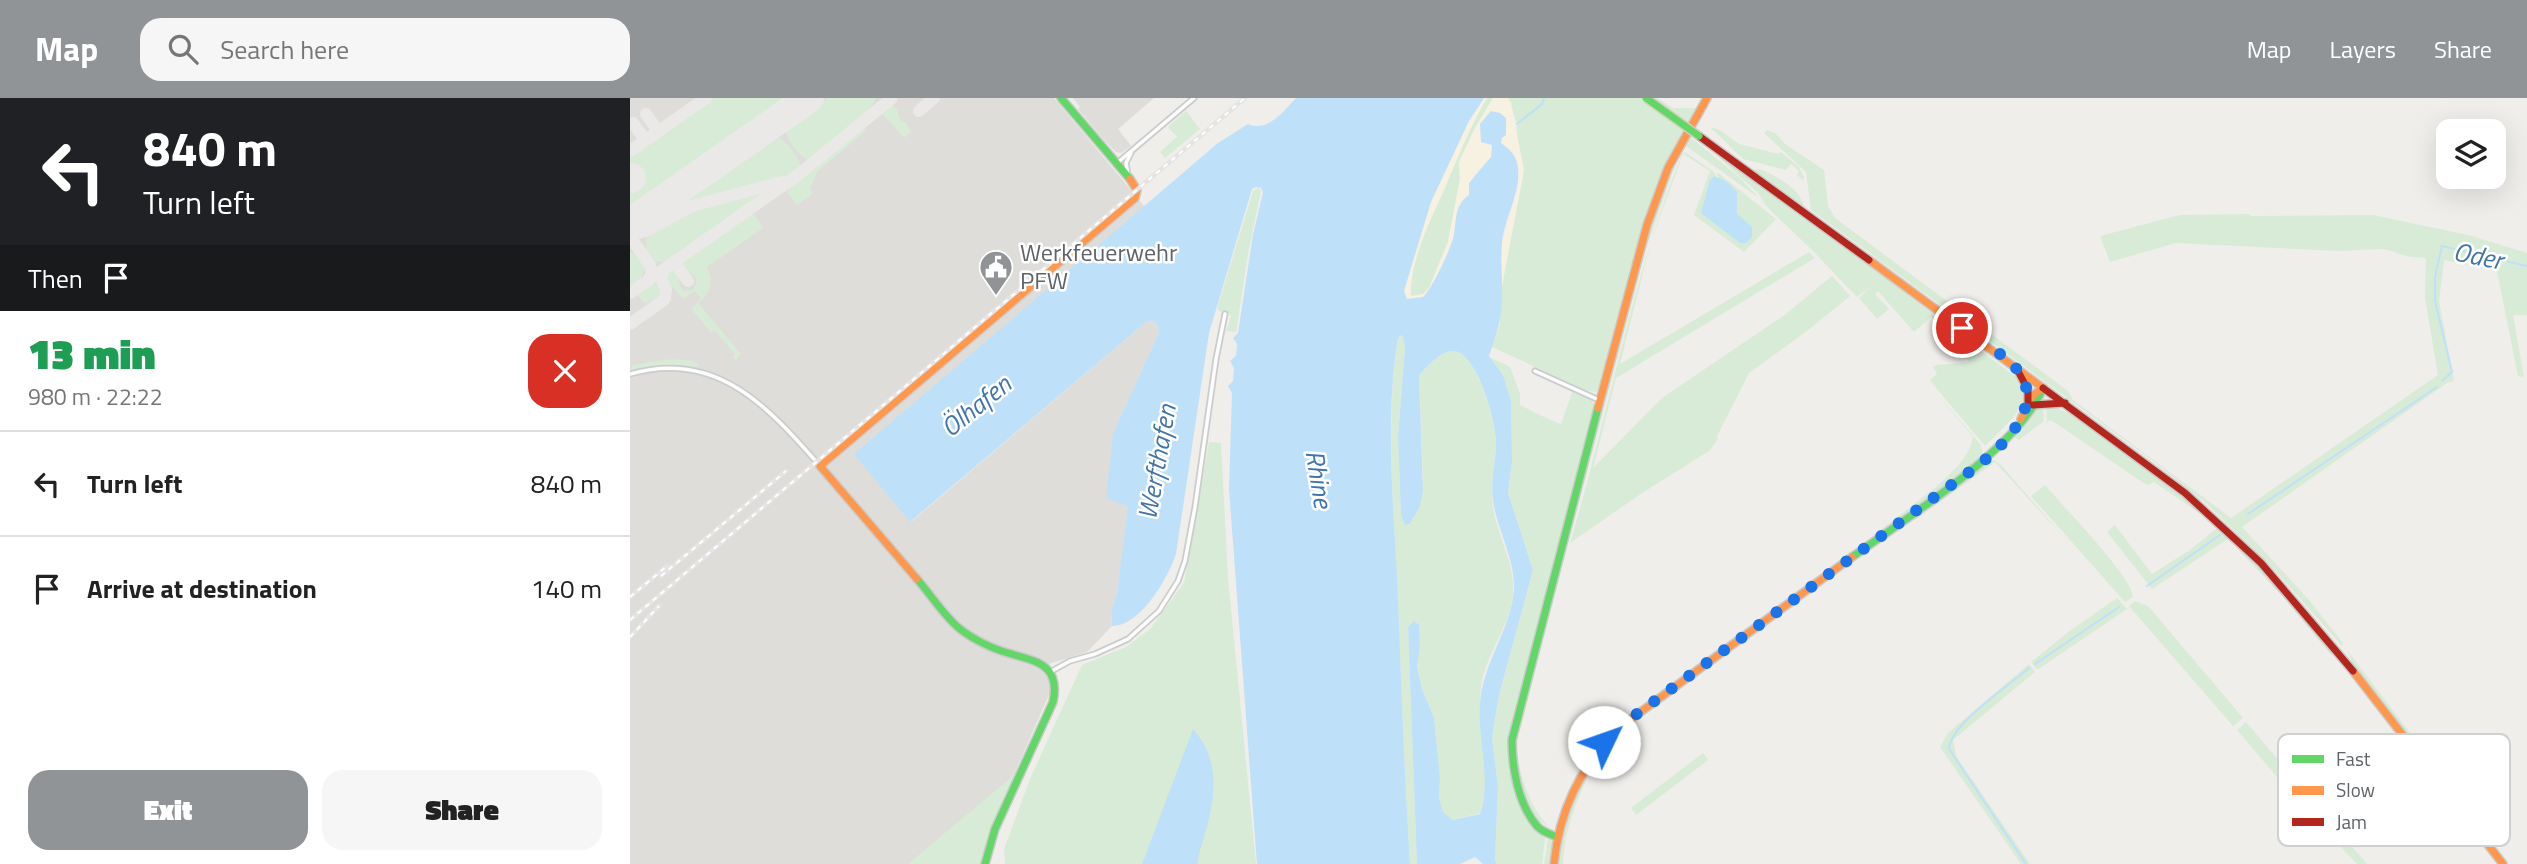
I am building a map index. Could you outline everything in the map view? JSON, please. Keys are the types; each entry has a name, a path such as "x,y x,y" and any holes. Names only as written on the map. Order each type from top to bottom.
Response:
{"main road":[{"path":"985,864 995,829 1053,702 1056,687 1050,671 1035,660 997,650 970,636 941,609 820,466 1126,207 1136,195 1136,187 1061,98"},
{"path":"1646,98 2185,493 2273,576 2402,734"},
{"path":"1557,837 1542,830 1534,821 1512,766 1512,740 1636,262 1653,207 1676,152 1707,98"},
{"path":"2016,368 2028,390 2031,404"},
{"path":"1554,864 1557,837 1576,783 1597,750 1616,730 1976,467 1993,452 2020,420 2037,391 2043,388"},
{"path":"2031,404 2065,403"},
{"path":"2489,846 2503,864"}],"street":[{"path":"1116,164 1194,98"},
{"path":"1129,178 1126,163 1132,151"},
{"path":"1050,671 1128,639 1159,611 1178,581 1185,561 1195,506 1225,314"},
{"path":"630,374 664,367 694,370 719,377 741,389 763,407 820,466"},
{"path":"1535,371 1600,400"}],"shaded area":[{"path":"630,98 1054,98 1145,207 855,454 911,522 1146,322 1154,321 1158,325 1159,332 1113,435 1129,506 1117,593 1111,611 1112,626 1087,652 1039,667 1049,680 1051,690 996,816 981,864 630,864"},
{"path":"1073,98 1154,98 1118,129 1131,146 1121,153 1116,152 1105,141 1078,109 1080,107"}],"green space":[{"path":"710,98 791,98 630,210 630,154"},
{"path":"827,98 876,98 868,112 807,160 789,140 787,125"},
{"path":"1487,98 1493,98 1459,162 1460,179 1448,242 1429,288 1423,294 1411,296 1414,269 1422,241 1464,142"},
{"path":"1508,98 1657,98 1673,108 1696,108 1664,171 1648,211 1603,378 1596,392 1588,391 1492,347 1500,324 1502,286 1524,170 1516,137 1517,124"},
{"path":"889,104 897,109 900,120 906,123 911,132 904,138 880,111"},
{"path":"1186,111 1200,129 1165,158 1160,152 1177,137 1168,127"},
{"path":"863,126 867,130 817,172 810,189 813,193 797,205 788,193 789,187"},
{"path":"1710,127 1720,130 1739,144 1778,154 1781,152 1799,167 1803,180 1797,175 1799,171 1791,164 1786,170 1743,159"},
{"path":"1767,130 1775,133 1785,144 1824,170 1828,206 1835,218 2068,391 2073,400 2231,518 2438,375 2425,298 2426,258 2410,257 2384,249 2338,251 2176,243 2110,262 2100,236 2180,215 2373,215 2468,235 2527,253 2527,315 2513,315 2524,377 2518,376 2497,271 2444,260 2439,301 2454,381 2447,383 2242,527 2309,600 2343,643 2342,646 2273,568 2205,502 1811,210 1806,172 1764,133"},
{"path":"773,135 791,149 800,168 762,186 686,205 648,225 647,223"},
{"path":"1689,136 1740,178 1759,198 1686,146"},
{"path":"1703,143 2017,378 2026,389 2022,404 2013,418 1985,446 1927,377 1930,380 1937,374 1933,367 1937,365 1969,362 1951,333 1931,317 1914,332 1878,291 1875,294 1889,309 1877,319 1859,298 1870,287 1857,297 1766,206 1758,193"},
{"path":"1685,152 1714,172 1719,181 1717,172 1776,219 1744,252 1694,215 1710,171 1683,154 1654,233 1682,154"},
{"path":"1679,154 1646,249 1571,533 1566,536 1644,242 1666,181"},
{"path":"1760,169 1793,189 1804,207 1751,170"},
{"path":"1258,188 1261,191 1236,332 1226,331 1231,316 1228,312 1217,309 1253,191"},
{"path":"762,192 761,197 672,259 655,261 646,249 647,238 677,216 696,207"},
{"path":"749,214 755,215 763,228 707,267 710,287 698,303 741,354 736,360 733,357 735,354 714,330 711,332 691,309 701,298 695,291 683,299 666,280 666,274 669,270 677,272 680,287 685,291 692,290 697,282 693,275 683,269 684,260"},
{"path":"1650,246 1620,364 1809,252 1815,258 1616,378 1593,468 1662,398 1786,314 1832,276 1850,296 1749,373 1717,436 1718,439 1709,451 1570,543 1634,298"},
{"path":"630,252 638,256 645,268 640,282 630,289"},
{"path":"654,283 661,289 661,295 645,303 638,296 638,292"},
{"path":"1401,335 1404,337 1405,347 1398,437 1401,516 1405,525 1410,524 1420,506 1423,478 1419,375 1439,356 1453,351 1462,354 1477,375 1493,421 1496,443 1492,483 1493,509 1513,582 1511,606 1487,664 1481,686 1485,782 1480,813 1453,820 1443,812 1439,798 1440,777 1434,718 1422,689 1417,667 1420,646 1408,627 1417,864 1410,864 1392,484 1392,396 1398,338"},
{"path":"1489,357 1510,367 1520,394 1520,405 1540,415 1561,424 1573,390 1591,398 1595,408 1509,743 1519,795 1537,831 1545,838 1542,864 1497,864 1495,860 1498,787 1492,737 1499,695 1533,570 1508,493 1512,461 1511,400 1503,375"},
{"path":"673,359 694,361 699,365 694,368 659,366 630,371 632,365"},
{"path":"1934,390 1981,445 1983,457 1819,578 1936,487 1959,465 1968,451 1973,437"},
{"path":"2043,405 2044,421 2019,440 2014,437 2033,411"},
{"path":"2046,405 2070,414 2137,462 2197,510 2226,536 2280,590 2331,649 2331,655 2284,598 2228,539 2152,589 2107,532 2115,525 2152,574 2190,550 2217,528 2154,482 2148,485 2142,482 2057,424 2050,420 2043,426 2047,422"},
{"path":"1209,442 1221,443 1228,578 1256,864 1198,864 1194,730 1142,864 1005,864 1004,849 1030,779 1082,665 1126,647 1150,629 1184,583"},
{"path":"1994,460 2067,541 1995,462 1915,520 1913,517 1987,462"},
{"path":"2045,485 2122,574 2133,597 2125,602 2031,496"},
{"path":"1569,538 1517,742 1519,763 1530,799 1548,826 1541,822 1528,804 1515,767 1513,746 1565,539"},
{"path":"2117,598 2127,609 2037,670 2031,662"},
{"path":"2135,601 2148,606 2243,718 2233,726 2129,606"},
{"path":"2347,650 2411,734 2407,734 2355,669"},
{"path":"2029,664 2035,672 1953,740 1956,756 2030,864 2021,864 1940,747 1948,733"},
{"path":"2246,722 2278,760 2278,778 2237,730"},
{"path":"1703,753 1708,760 1636,815 1631,808"},
{"path":"1595,763 1573,812 1566,837 1563,864 1544,864 1548,839 1559,841 1572,798"},
{"path":"1015,774 988,836 981,864 908,864"},
{"path":"2340,846 2352,846 2367,864 2357,864"}],"sand":[{"path":"1484,98 1487,98 1474,121 1421,242 1413,269 1410,295 1423,294 1429,288 1448,242 1460,179 1459,162 1493,98 1508,98 1511,103 1524,170 1502,286 1502,243 1515,196 1518,168 1512,152 1501,143 1506,135 1506,122 1491,111 1480,124 1481,142 1492,145 1491,157 1476,174 1469,195 1458,208 1453,240 1431,286 1423,297 1407,299 1404,291 1451,116 1471,118"}],"water":[{"path":"1296,98 1484,98 1469,121 1431,202 1404,291 1407,299 1423,297 1431,286 1450,248 1458,208 1469,195 1469,183 1491,157 1492,145 1481,142 1480,124 1491,111 1506,118 1506,135 1501,143 1516,159 1518,178 1503,234 1501,310 1489,356 1503,375 1511,400 1512,461 1508,493 1533,570 1499,695 1492,737 1498,787 1497,864 1483,864 1475,857 1460,864 1417,864 1408,627 1414,621 1419,625 1417,667 1422,689 1434,718 1440,777 1439,798 1443,812 1453,820 1480,814 1485,787 1480,717 1482,689 1510,611 1514,585 1510,560 1493,500 1496,442 1493,419 1484,389 1470,362 1462,354 1453,351 1439,356 1419,375 1423,491 1420,506 1410,524 1405,525 1401,516 1398,437 1405,347 1401,335 1398,338 1394,367 1391,457 1410,864 1257,864 1229,489 1232,393 1228,386 1233,381 1234,368 1230,361 1236,356 1237,344 1233,338 1238,333 1253,235 1263,192 1261,188 1252,189 1209,333 1176,554 1152,599 1133,618 1112,626 1111,611 1117,593 1128,506 1106,498 1113,434 1159,332 1154,321 1146,322 910,522 854,454 1218,143 1248,124 1262,126 1268,123"},
{"path":"1714,176 1726,181 1737,192 1737,214 1752,227 1752,237 1746,243 1740,243 1701,213 1710,180"},
{"path":"1193,729 1207,751 1213,775 1210,814 1198,864 1142,864"}],"waterway":[{"path":"1517,124 1542,104 1544,98"},
{"name":"Oder","path":"2442,381 2452,372 2435,301 2435,277 2442,246 2527,266"},
{"name":"Oder","path":"2248,514 2437,387"},
{"path":"2147,586 2220,535"},
{"path":"2035,664 2119,607"},
{"path":"2026,864 1949,749 1959,728 2029,668"}],"taxiway":[{"path":"630,151 706,98"},
{"path":"630,293 798,175 892,98"},
{"path":"919,111 934,98"},
{"path":"646,114 658,131"},
{"path":"633,123 645,140"},
{"path":"630,235 646,231 692,206 782,182"},
{"path":"633,240 632,227 641,215"},
{"path":"630,237 650,265 652,273 648,281"},
{"path":"674,262 688,281"},
{"path":"630,324 665,299 666,289 661,279 663,271"}],"runway":[{"path":"630,223 809,98"}],"railway":[{"path":"630,620 1245,98"},
{"path":"661,576 786,471"},
{"path":"630,597 667,566"},
{"path":"630,637 659,606"}],"traffic: fast":[{"path":"1061,98 1130,179"},
{"path":"1646,98 1699,136"},
{"path":"1852,557 1930,502 1986,458 2030,411 2043,388"},
{"path":"1557,837 1539,828 1525,807 1515,774 1512,740 1598,408"},
{"path":"917,579 948,618 964,632 994,648 1040,664 1052,677 1053,702 995,829 985,864"}],"traffic: slow":[{"path":"1598,408 1647,225 1668,168 1707,98"},
{"path":"917,579 820,466 1135,198 1137,190 1130,179"},
{"path":"1869,260 2043,388"},
{"path":"2021,419 2032,396 2043,388"},
{"path":"1554,864 1561,826 1573,792 1592,760 1616,730 1852,557"},
{"path":"2353,671 2402,734"},
{"path":"2489,846 2503,864"}],"traffic: jam":[{"path":"1699,136 1869,260"},
{"path":"2017,369 2028,390 2028,401"},
{"path":"2043,388 2185,493 2261,563 2353,671"},
{"path":"2033,405 2065,403"}],"place":[{"name":"Werkfeuerwehr PFW","path":"996,297"}],"route":[{"path":"1604,742 1627,721 1976,467 2002,442 2020,420 2028,402 2028,390 2016,368 1962,328"}],"water label":[{"name":"Ölhafen","path":"976,406"},
{"name":"Werfthafen","path":"1157,462"},
{"name":"Rhine","path":"1319,479"}]}
